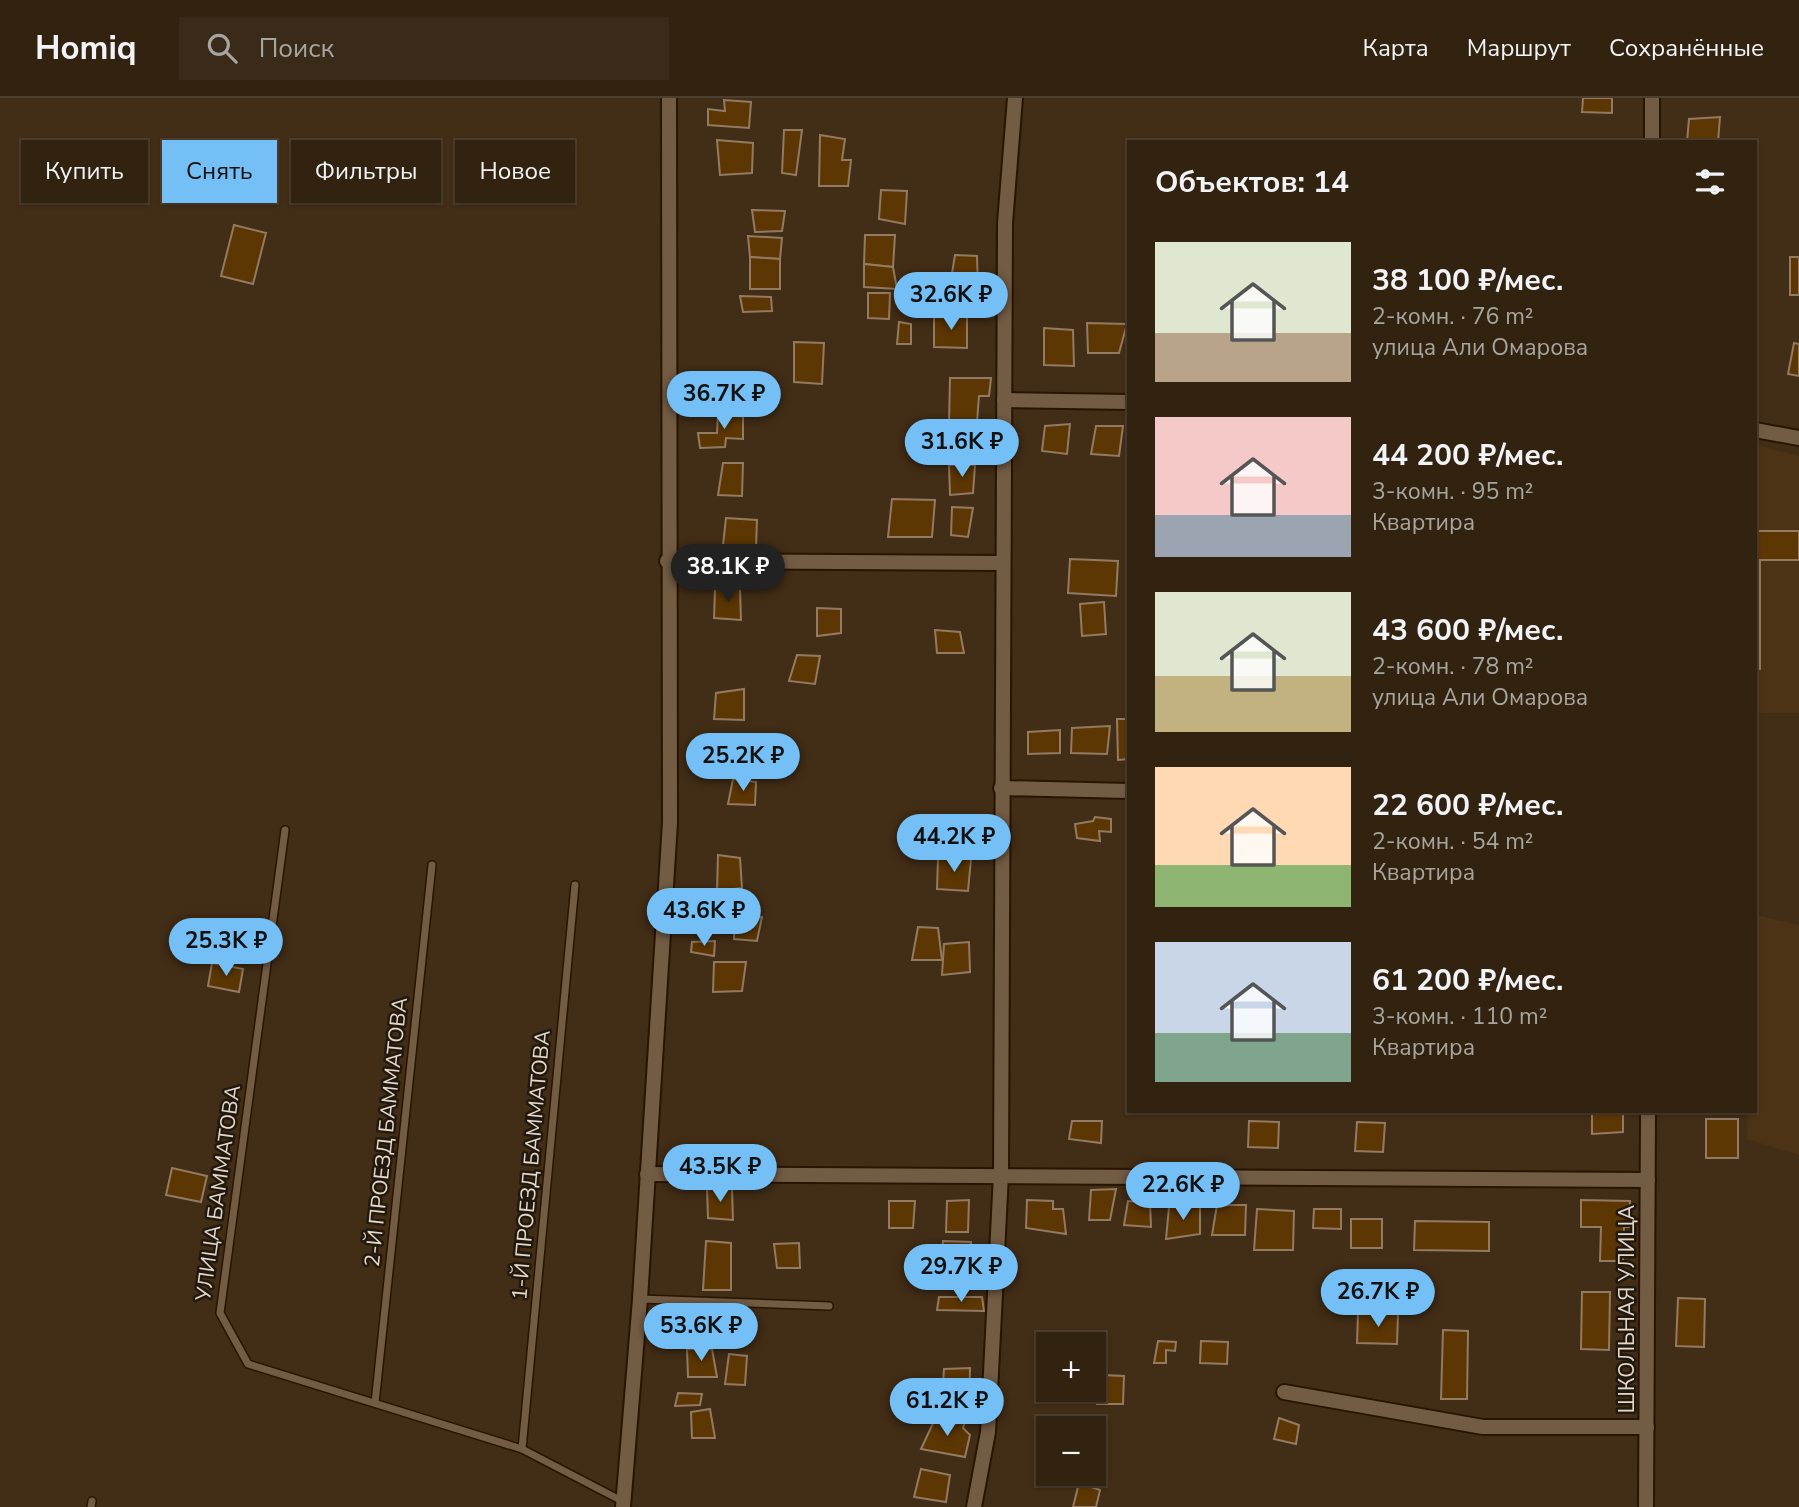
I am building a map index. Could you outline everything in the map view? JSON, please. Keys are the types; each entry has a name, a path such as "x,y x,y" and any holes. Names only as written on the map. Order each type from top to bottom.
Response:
{"street":[{"path":"624,1504 640,1299 670,822 667,561 669,98"},
{"path":"974,1507 988,1433 1001,1174 1005,223 1015,98"},
{"path":"1652,98 1652,140"},
{"path":"1004,400 1127,402"},
{"path":"1757,430 1799,438"},
{"path":"667,561 1003,563"},
{"path":"1001,788 1127,791"},
{"name":"ШКОЛЬНАЯ УЛИЦА","path":"1648,1113 1649,1506"},
{"path":"647,1174 1001,1174 1648,1180"},
{"path":"1284,1392 1483,1427 1647,1427"}],"lane":[{"name":"УЛИЦА БАММАТОВА","path":"285,830 219,1313 248,1364 522,1449 624,1504"},
{"name":"2-Й ПРОЕЗД БАММАТОВА","path":"375,1403 432,865"},
{"name":"1-Й ПРОЕЗД БАММАТОВА","path":"522,1449 575,885"},
{"path":"640,1299 829,1306"}],"shaded area":[{"path":"1757,446 1799,456 1799,713 1757,713"},
{"path":"1757,915 1799,925 1799,1155 1747,1139 1748,1113 1757,1113"}],"building":[{"path":"1583,98 1612,98 1612,113 1582,112"},
{"path":"724,100 751,102 749,128 708,125 708,109 725,111"},
{"path":"1720,117 1718,140 1687,140 1689,119"},
{"path":"784,130 802,130 796,175 782,173"},
{"path":"820,135 845,139 842,160 851,160 848,186 819,186"},
{"path":"717,140 753,143 752,173 720,175"},
{"path":"881,190 907,191 905,224 879,219"},
{"path":"752,210 785,211 782,231 755,232"},
{"path":"234,225 266,233 253,284 221,276"},
{"path":"865,235 895,235 893,267 864,264"},
{"path":"748,236 782,238 780,259 750,257"},
{"path":"955,255 977,256 978,288 949,291"},
{"path":"750,257 780,259 780,289 750,289"},
{"path":"1790,257 1799,257 1799,295 1790,295"},
{"path":"864,264 893,267 897,289 864,287"},
{"path":"868,293 890,293 889,319 868,318"},
{"path":"740,296 771,297 772,311 743,312"},
{"path":"934,316 967,316 967,348 934,347"},
{"path":"899,322 911,324 911,344 897,344"},
{"path":"1087,323 1127,324 1119,353 1088,353"},
{"path":"1044,328 1073,330 1074,366 1044,365"},
{"path":"794,342 824,343 822,384 794,382"},
{"path":"1794,343 1799,344 1799,376 1788,374"},
{"path":"950,378 991,378 989,396 979,396 977,422 949,423"},
{"path":"718,412 743,413 743,439 726,438 725,447 700,448 698,433 717,433"},
{"path":"1070,424 1067,454 1042,451 1045,426"},
{"path":"1096,426 1123,426 1119,456 1091,454"},
{"path":"723,463 743,463 742,496 718,495"},
{"path":"949,465 975,465 973,493 950,495"},
{"path":"892,499 935,500 932,537 888,537"},
{"path":"952,507 973,508 968,537 951,535"},
{"path":"726,518 757,520 756,547 723,545"},
{"path":"1757,531 1799,531 1799,560 1760,560 1760,669 1757,669"},
{"path":"1070,559 1118,561 1116,596 1068,593"},
{"path":"715,589 740,589 741,620 714,618"},
{"path":"1104,602 1106,634 1082,636 1080,604"},
{"path":"817,608 841,609 841,633 817,636"},
{"path":"935,630 960,632 964,653 937,653"},
{"path":"797,655 820,656 815,684 789,681"},
{"path":"744,689 744,720 714,719 716,693"},
{"path":"1117,719 1127,719 1127,759 1118,760"},
{"path":"1110,726 1107,754 1071,753 1072,728"},
{"path":"1060,730 1060,753 1028,754 1028,732"},
{"path":"759,746 759,774 734,773 734,748"},
{"path":"733,779 756,782 755,805 728,804"},
{"path":"1095,817 1111,819 1111,832 1099,831 1100,841 1077,838 1075,824 1093,821"},
{"path":"718,855 740,858 742,888 717,891"},
{"path":"938,859 971,859 968,891 937,889"},
{"path":"762,917 757,941 734,939 735,919"},
{"path":"918,927 938,928 942,960 912,960"},
{"path":"715,941 714,956 691,952 692,942"},
{"path":"969,942 970,972 942,975 944,944"},
{"path":"714,962 746,962 742,991 713,992"},
{"path":"212,963 243,969 239,992 208,986"},
{"path":"1592,1113 1623,1113 1623,1132 1592,1134"},
{"path":"1706,1119 1738,1119 1738,1158 1706,1158"},
{"path":"1072,1121 1102,1121 1101,1143 1069,1139"},
{"path":"1249,1121 1279,1122 1278,1148 1248,1147"},
{"path":"1357,1122 1385,1123 1383,1152 1355,1151"},
{"path":"172,1168 207,1176 201,1202 166,1195"},
{"path":"707,1189 732,1189 733,1220 708,1218"},
{"path":"1116,1189 1110,1220 1089,1220 1091,1190"},
{"path":"969,1200 968,1232 946,1232 947,1201"},
{"path":"1027,1200 1053,1201 1053,1209 1063,1209 1066,1234 1026,1228"},
{"path":"1581,1200 1630,1201 1629,1227 1624,1227 1623,1261 1600,1261 1601,1227 1581,1227"},
{"path":"889,1201 915,1201 913,1228 889,1228"},
{"path":"1128,1201 1150,1203 1151,1227 1124,1225"},
{"path":"1217,1205 1246,1205 1245,1235 1212,1235"},
{"path":"1169,1207 1200,1207 1200,1234 1166,1239"},
{"path":"1257,1209 1294,1211 1293,1250 1254,1250"},
{"path":"1314,1209 1341,1209 1341,1229 1313,1228"},
{"path":"1351,1219 1382,1219 1382,1248 1351,1248"},
{"path":"1415,1221 1489,1222 1489,1251 1414,1250"},
{"path":"706,1241 731,1243 731,1290 703,1290"},
{"path":"943,1241 971,1242 966,1271 941,1272"},
{"path":"799,1243 800,1268 777,1268 774,1244"},
{"path":"1582,1292 1610,1292 1609,1350 1581,1349"},
{"path":"939,1297 982,1297 984,1311 937,1310"},
{"path":"1678,1298 1705,1299 1704,1347 1676,1346"},
{"path":"684,1306 713,1307 712,1320 682,1319"},
{"path":"1358,1313 1398,1314 1397,1344 1357,1343"},
{"path":"720,1316 741,1318 742,1345 718,1345"},
{"path":"1443,1330 1468,1331 1467,1399 1441,1399"},
{"path":"1158,1341 1176,1342 1175,1351 1166,1350 1166,1363 1154,1363"},
{"path":"1201,1341 1228,1342 1227,1364 1200,1363"},
{"path":"687,1349 712,1349 717,1377 688,1377"},
{"path":"729,1354 747,1356 745,1385 725,1384"},
{"path":"970,1368 969,1408 933,1411 933,1386 943,1384 944,1369"},
{"path":"1106,1375 1124,1376 1123,1404 1097,1404 1106,1402"},
{"path":"678,1393 702,1394 700,1405 675,1406"},
{"path":"710,1409 715,1438 692,1438 691,1412"},
{"path":"1279,1418 1299,1425 1296,1444 1274,1439"},
{"path":"935,1419 965,1422 963,1428 970,1435 965,1457 921,1449"},
{"path":"921,1469 950,1475 946,1502 914,1497"},
{"path":"1078,1486 1100,1490 1096,1507 1073,1507"}]}
